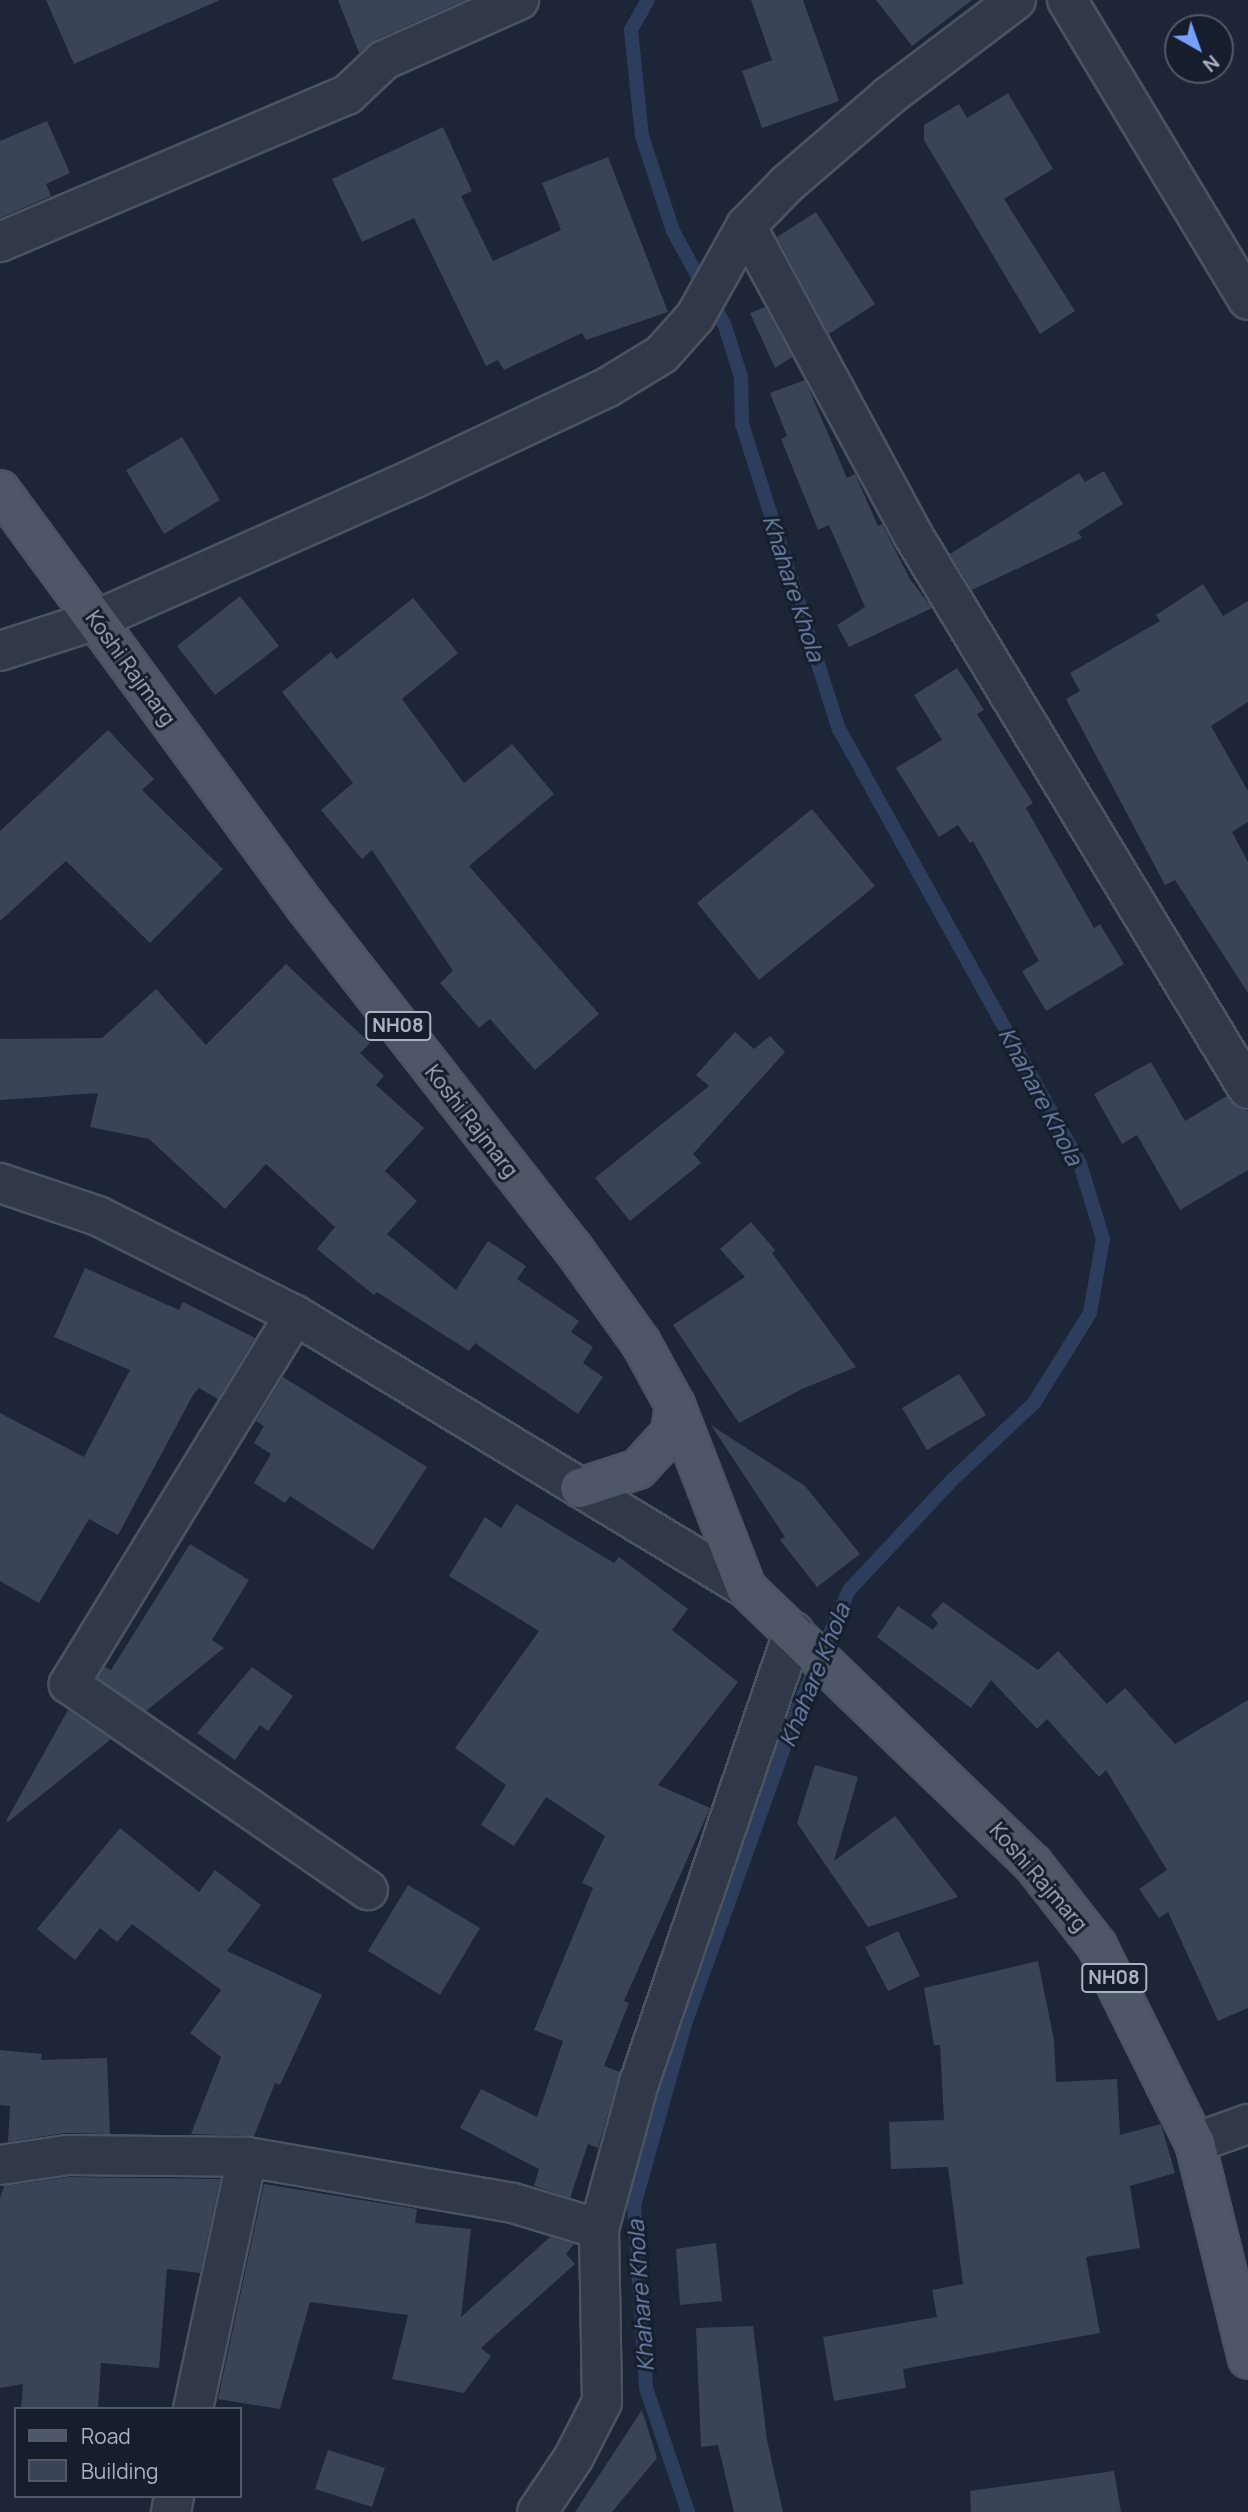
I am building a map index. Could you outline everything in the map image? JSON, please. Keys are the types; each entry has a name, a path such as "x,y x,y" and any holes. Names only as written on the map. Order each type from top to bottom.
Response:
{"main road":[{"name":"Koshi Rajmarg","path":"0,490 306,907 572,1247 641,1343 676,1405 747,1588 1034,1864 1097,1947 1195,2143 1248,2359"},
{"path":"580,1488 638,1469 671,1433 676,1405"}],"street":[{"path":"0,242 347,94 384,60 519,0"},
{"path":"0,651 96,620 608,387 662,354 695,317 738,239 788,183 889,96 1016,0"},
{"path":"1068,0 1248,300"},
{"path":"738,239 913,535 1248,1089"},
{"path":"0,1183 98,1216 295,1315 747,1588"},
{"path":"295,1315 69,1684 368,1890"},
{"path":"537,2512 574,2457 602,2402 598,2229 639,2083 796,1635"},
{"path":"1195,2143 1248,2124"},
{"path":"0,2165 68,2155 247,2157 513,2203 598,2229"},
{"path":"193,2407 247,2157"}],"building":[{"path":"46,0 220,0 74,64"},
{"path":"338,0 465,0 375,40 359,53"},
{"path":"751,0 803,0 839,101 762,128 742,71 772,60"},
{"path":"876,0 972,0 912,46"},
{"path":"1008,93 1053,169 1004,199 1075,311 1040,334 924,140 924,125 959,104 967,118"},
{"path":"47,121 70,173 46,184 51,196 0,218 0,141"},
{"path":"443,127 472,191 461,196 493,261 561,230 542,183 608,157 668,312 586,340 582,333 504,370 498,360 486,366 414,218 362,242 332,179"},
{"path":"816,212 875,304 829,334 777,237"},
{"path":"765,307 792,357 775,368 750,313"},
{"path":"805,380 847,478 855,474 878,526 882,524 910,579 932,608 849,647 837,625 865,607 829,525 818,530 781,439 787,436 770,393"},
{"path":"182,437 220,500 164,534 126,470"},
{"path":"1104,471 1123,504 1078,532 1082,538 972,590 950,554 1079,473 1085,482"},
{"path":"1203,584 1223,616 1248,601 1248,702 1211,726 1248,791 1248,822 1232,832 1248,862 1248,993 1175,880 1165,885 1066,699 1080,691 1070,673 1160,621 1156,615"},
{"path":"240,596 279,646 215,695 177,646"},
{"path":"413,598 458,653 402,699 464,783 512,744 554,794 469,866 599,1014 535,1070 490,1019 479,1028 440,983 453,971 372,850 362,859 321,810 353,783 282,692 331,652 337,659"},
{"path":"957,668 984,710 977,714 1033,803 1026,808 1094,928 1100,924 1124,964 1046,1011 1022,971 1039,961 973,841 970,843 958,825 939,837 896,768 942,740 914,695"},
{"path":"108,730 154,779 142,790 223,869 150,943 66,861 0,921 0,831"},
{"path":"812,809 875,886 759,980 697,903"},
{"path":"286,964 370,1043 360,1053 384,1076 376,1085 424,1128 385,1171 417,1201 387,1234 456,1290 488,1241 526,1266 517,1279 579,1321 571,1332 593,1347 583,1363 603,1377 578,1414 475,1343 469,1351 377,1292 374,1295 317,1249 335,1227 266,1164 225,1209 149,1139 90,1127 98,1093 0,1100 0,1039 102,1038 156,989 206,1045"},
{"path":"735,1032 754,1049 770,1036 785,1052 693,1154 701,1163 630,1221 595,1178 709,1086 696,1075"},
{"path":"1151,1062 1185,1121 1227,1096 1237,1108 1248,1111 1248,1170 1180,1210 1137,1135 1122,1144 1094,1094"},
{"path":"751,1222 775,1250 772,1253 856,1367 802,1389 739,1423 673,1325 745,1277 720,1249"},
{"path":"85,1268 179,1310 183,1302 255,1338 218,1399 199,1388 193,1395 118,1535 89,1519 39,1603 0,1581 0,1413 84,1457 130,1370 54,1337"},
{"path":"959,1374 986,1415 927,1450 902,1408"},
{"path":"283,1377 427,1467 373,1550 290,1496 285,1503 254,1483 271,1454 254,1443 264,1426 256,1421"},
{"path":"711,1425 805,1486 860,1554 817,1587 780,1540 785,1537"},
{"path":"516,1504 614,1563 619,1557 688,1609 672,1630 738,1682 658,1785 710,1808 624,2001 629,2003 604,2066 620,2072 598,2148 588,2144 570,2198 534,2186 539,2169 460,2128 481,2089 537,2117 563,2041 534,2030 593,1888 582,1883 605,1836 546,1797 514,1846 481,1825 506,1785 455,1748 539,1631 449,1576 485,1517 501,1528"},
{"path":"190,1544 249,1580 212,1640 224,1648 146,1711 98,1678 105,1667 111,1670"},
{"path":"943,1602 1038,1670 1058,1651 1107,1704 1125,1688 1175,1744 1248,1700 1248,2008 1218,2021 1168,1912 1159,1918 1139,1889 1167,1870 1106,1770 1099,1777 1047,1719 1037,1729 991,1680 971,1708 877,1637 898,1606 933,1630 938,1623 931,1615"},
{"path":"252,1667 293,1696 268,1731 260,1725 235,1760 197,1733"},
{"path":"68,1710 111,1739 6,1821"},
{"path":"815,1765 858,1777 834,1861 895,1816 958,1897 868,1927 797,1823"},
{"path":"120,1828 199,1892 215,1870 261,1905 227,1951 322,1995 280,2085 275,2083 254,2136 191,2134 221,2057 190,2033 221,1990 132,1924 117,1942 100,1928 75,1960 37,1929"},
{"path":"408,1885 480,1928 440,1995 368,1951"},
{"path":"898,1931 920,1976 888,1991 865,1947"},
{"path":"1038,1961 1054,2040 1056,2082 1117,2079 1120,2135 1161,2124 1175,2173 1130,2186 1140,2248 1086,2257 1100,2333 903,2369 906,2388 834,2401 823,2337 937,2317 932,2290 963,2284 948,2167 891,2169 889,2122 944,2120 940,2045 934,2045 924,1988"},
{"path":"0,2050 42,2054 41,2060 107,2058 110,2134 65,2133 8,2142 10,2106 0,2105"},
{"path":"69,2177 220,2179 200,2273 167,2269 159,2368 101,2363 98,2407 21,2407 23,2384 0,2388 0,2198 4,2186"},
{"path":"264,2184 417,2209 415,2223 471,2229 461,2317 550,2237 574,2244 566,2254 575,2264 481,2348 491,2356 464,2393 392,2379 408,2315 310,2302 280,2409 218,2399"},
{"path":"716,2243 722,2301 680,2305 676,2249"},
{"path":"753,2326 767,2440 783,2512 734,2512 718,2445 701,2447 696,2328"},
{"path":"642,2410 657,2458 612,2512 575,2512"},
{"path":"328,2450 385,2468 372,2507 315,2489"},
{"path":"1114,2471 1121,2512 971,2512 970,2491"}],"waterway":[{"name":"Khahare Khola","path":"648,0 631,30 642,136 673,231 725,326 741,377 742,424 839,729 1080,1164 1103,1239 1090,1313 1034,1403 953,1479 849,1590 801,1700 685,2024 634,2205 646,2388 688,2512"}]}
